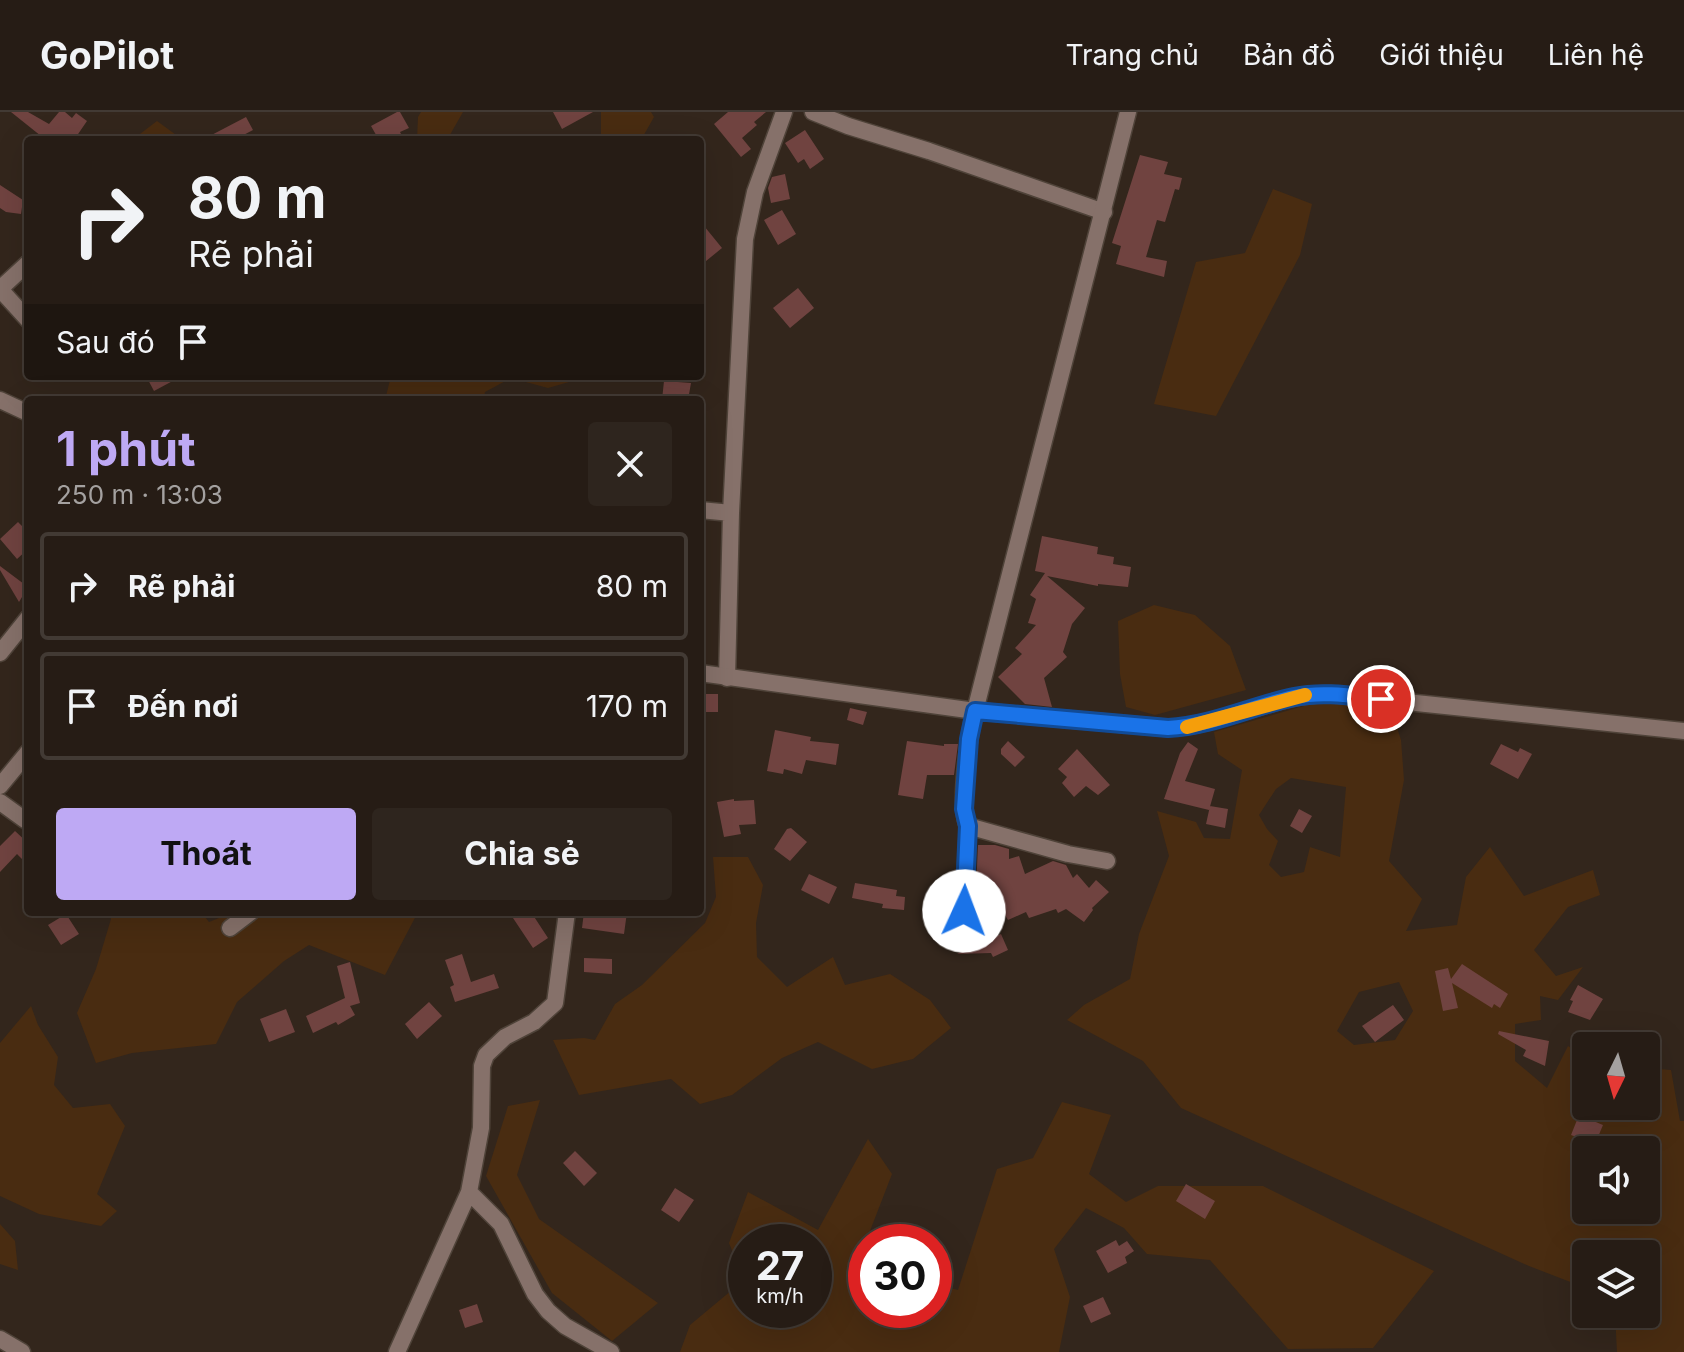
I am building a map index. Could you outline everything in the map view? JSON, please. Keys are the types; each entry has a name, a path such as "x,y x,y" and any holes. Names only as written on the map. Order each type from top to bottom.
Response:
{"street":[{"path":"727,678 731,513 745,239 755,192 784,112"},
{"path":"813,112 1104,212"},
{"path":"995,917 964,911 968,826 964,809 969,739 1128,112"},
{"path":"24,267 0,289 24,316"},
{"path":"0,400 24,411"},
{"path":"704,510 731,513"},
{"path":"0,653 24,623"},
{"path":"704,674 975,711 1168,728 1188,727 1294,697 1330,694 1684,731"},
{"path":"0,786 24,757"},
{"path":"0,802 24,819"},
{"path":"968,826 1068,854 1107,861"},
{"path":"230,928 246,916"},
{"path":"397,1352 469,1192 481,1128 482,1066 486,1055 505,1037 534,1022 555,1003 566,916"},
{"path":"469,1192 501,1224 535,1294 548,1311 565,1326 611,1352"},
{"path":"0,1339 22,1352"}],"shaded area":[{"path":"421,112 463,112 449,136 417,136"},
{"path":"601,112 651,112 654,117 643,136 601,136"},
{"path":"157,121 178,136 137,136"},
{"path":"1273,189 1312,204 1300,255 1216,416 1154,404 1196,262 1245,253"},
{"path":"390,380 507,380 485,392 484,396 386,396"},
{"path":"518,380 576,380 548,388"},
{"path":"1154,605 1195,615 1230,646 1246,690 1155,715 1126,707 1120,674 1118,621"},
{"path":"1321,701 1392,712 1401,740 1404,780 1389,861 1422,899 1406,931 1457,925 1466,877 1490,847 1524,896 1593,870 1600,895 1568,907 1534,950 1556,976 1583,967 1558,1000 1540,996 1541,1020 1515,1024 1515,1061 1547,1088 1568,1046 1572,1049 1572,1120 1660,1120 1660,1069 1671,1070 1680,1121 1684,1121 1684,1352 1617,1352 1616,1328 1660,1328 1660,1240 1572,1240 1572,1283 1181,1108 1143,1061 1067,1020 1084,1005 1130,979 1139,934 1169,856 1157,811 1196,822 1204,838 1230,839 1242,770 1218,754 1214,732","holes":["1291,778 1346,787 1340,857 1310,847 1304,872 1281,877 1269,865 1278,841 1259,815 1276,789","1399,982 1413,1011 1395,1040 1354,1045 1337,1031 1359,992"]},
{"path":"713,857 748,857 763,885 756,923 757,957 787,987 833,957 845,985 890,974 930,1000 951,1028 913,1059 872,1069 818,1042 782,1058 732,1095 700,1104 671,1079 579,1095 553,1040 595,1040 615,1004 642,985 705,923 716,897"},
{"path":"110,916 204,916 209,922 224,916 416,916 385,975 309,945 284,961 237,1002 216,1044 132,1053 96,1063 77,1013 96,969"},
{"path":"31,1006 38,1025 58,1057 54,1085 73,1108 110,1104 125,1126 97,1194 117,1211 101,1226 39,1214 0,1196 0,1043"},
{"path":"540,1100 517,1175 539,1219 658,1303 612,1341 552,1293 486,1176 508,1106"},
{"path":"1062,1102 1111,1115 1089,1174 1126,1202 1158,1186 1263,1186 1434,1271 1373,1348 1288,1349 1210,1260 1147,1254 1124,1228 1086,1208 1054,1249 1070,1297 1059,1352 680,1352 690,1325 728,1293 728,1328 832,1328 832,1224 821,1224 868,1139 892,1174 873,1224 848,1224 848,1328 952,1328 952,1288 958,1290 997,1169 1033,1158"},
{"path":"748,1192 807,1224 736,1224"},
{"path":"0,1224 15,1241 18,1270 0,1264"}],"building":[{"path":"11,112 28,112 49,124 59,112 65,112 72,118 76,113 87,121 77,136 41,136"},
{"path":"400,112 409,128 400,132 402,136 377,136 371,126"},
{"path":"553,112 593,112 562,129"},
{"path":"728,112 766,112 742,138 751,149 741,157 714,124"},
{"path":"246,117 253,130 242,136 210,136"},
{"path":"805,130 824,159 810,169 804,159 798,163 785,143"},
{"path":"1140,155 1168,162 1164,174 1182,178 1179,190 1175,189 1165,222 1157,220 1146,257 1167,261 1164,277 1116,264 1121,246 1112,243"},
{"path":"785,174 790,199 771,203 768,188 772,177"},
{"path":"0,185 23,200 21,214 0,208"},
{"path":"782,210 796,234 778,245 764,220"},
{"path":"704,226 722,248 704,263"},
{"path":"798,288 814,308 790,328 773,308"},
{"path":"148,380 175,380 154,391"},
{"path":"664,381 691,383 689,396 662,396"},
{"path":"18,522 24,528 24,553 17,559 0,539"},
{"path":"1042,536 1098,547 1097,554 1114,557 1113,564 1131,567 1128,587 1098,586 1047,576 1085,608 1072,624 1063,652 1067,657 1044,678 1052,707 1025,704 998,677 1022,654 1015,648 1036,625 1028,623 1036,599 1030,595 1045,573 1035,571"},
{"path":"0,566 24,584 24,594 19,602"},
{"path":"704,694 718,694 718,712 704,712"},
{"path":"850,708 867,712 863,725 847,720"},
{"path":"775,730 811,737 810,741 839,744 836,765 806,760 802,774 784,769 783,774 767,771"},
{"path":"907,741 944,746 958,744 954,775 927,775 923,799 898,795"},
{"path":"1008,741 1025,757 1015,767 1001,754"},
{"path":"1188,742 1198,749 1185,781 1215,789 1209,810 1164,799 1180,753"},
{"path":"1501,744 1532,754 1518,779 1490,764"},
{"path":"1077,749 1110,785 1098,795 1086,786 1074,797 1062,783 1067,777 1058,769"},
{"path":"754,800 756,824 739,825 741,834 724,837 717,802"},
{"path":"1210,806 1228,809 1225,828 1206,824"},
{"path":"1299,809 1312,816 1302,833 1290,826"},
{"path":"791,828 807,842 790,861 774,849 787,829"},
{"path":"15,831 24,839 24,861 17,854 0,872 0,846"},
{"path":"978,845 1009,849 1009,859 1019,856 1025,874 1053,861 1066,865 1073,878 1077,874 1089,888 1096,880 1109,892 1092,908 1084,922 1066,909 1029,918 1026,912 1008,920 997,902 993,903 988,886 976,889"},
{"path":"809,874 837,887 829,904 801,890"},
{"path":"855,883 897,890 896,896 905,897 904,910 882,908 883,904 852,898"},
{"path":"67,916 79,934 61,945 48,925"},
{"path":"512,916 534,916 548,938 533,948"},
{"path":"584,916 626,916 624,934 582,928"},
{"path":"959,929 975,929 976,945 1001,934 1008,950 993,957 991,953 957,954 961,952"},
{"path":"462,954 471,982 494,974 499,988 455,1002 450,987 454,985 445,960"},
{"path":"584,958 612,959 612,974 584,972"},
{"path":"350,962 360,1003 350,1006 355,1015 338,1025 336,1022 313,1033 306,1016 345,998 337,966"},
{"path":"1462,964 1508,994 1500,1008 1494,1004 1492,1008 1452,983 1458,1008 1443,1011 1435,971 1448,968 1451,979"},
{"path":"1578,985 1603,999 1590,1020 1568,1012"},
{"path":"429,1002 442,1016 417,1039 405,1024"},
{"path":"1393,1005 1404,1020 1375,1042 1362,1026"},
{"path":"286,1009 295,1032 269,1042 260,1019"},
{"path":"1499,1031 1549,1041 1545,1066 1523,1056 1526,1050 1498,1034"},
{"path":"1577,1120 1591,1120 1603,1125 1598,1136 1571,1135"},
{"path":"575,1151 597,1173 584,1186 563,1163"},
{"path":"1186,1184 1215,1201 1205,1219 1176,1201"},
{"path":"675,1188 694,1200 679,1222 661,1210"},
{"path":"1116,1240 1119,1246 1127,1241 1134,1251 1125,1257 1127,1263 1108,1273 1096,1251"},
{"path":"1103,1297 1111,1314 1091,1323 1083,1306"},
{"path":"477,1304 483,1322 465,1328 459,1310"}],"slow traffic":[{"path":"1187,727 1305,695"}],"route":[{"path":"964,911 968,826 964,809 969,739 975,711 1168,728 1188,727 1313,694 1381,699"}]}
